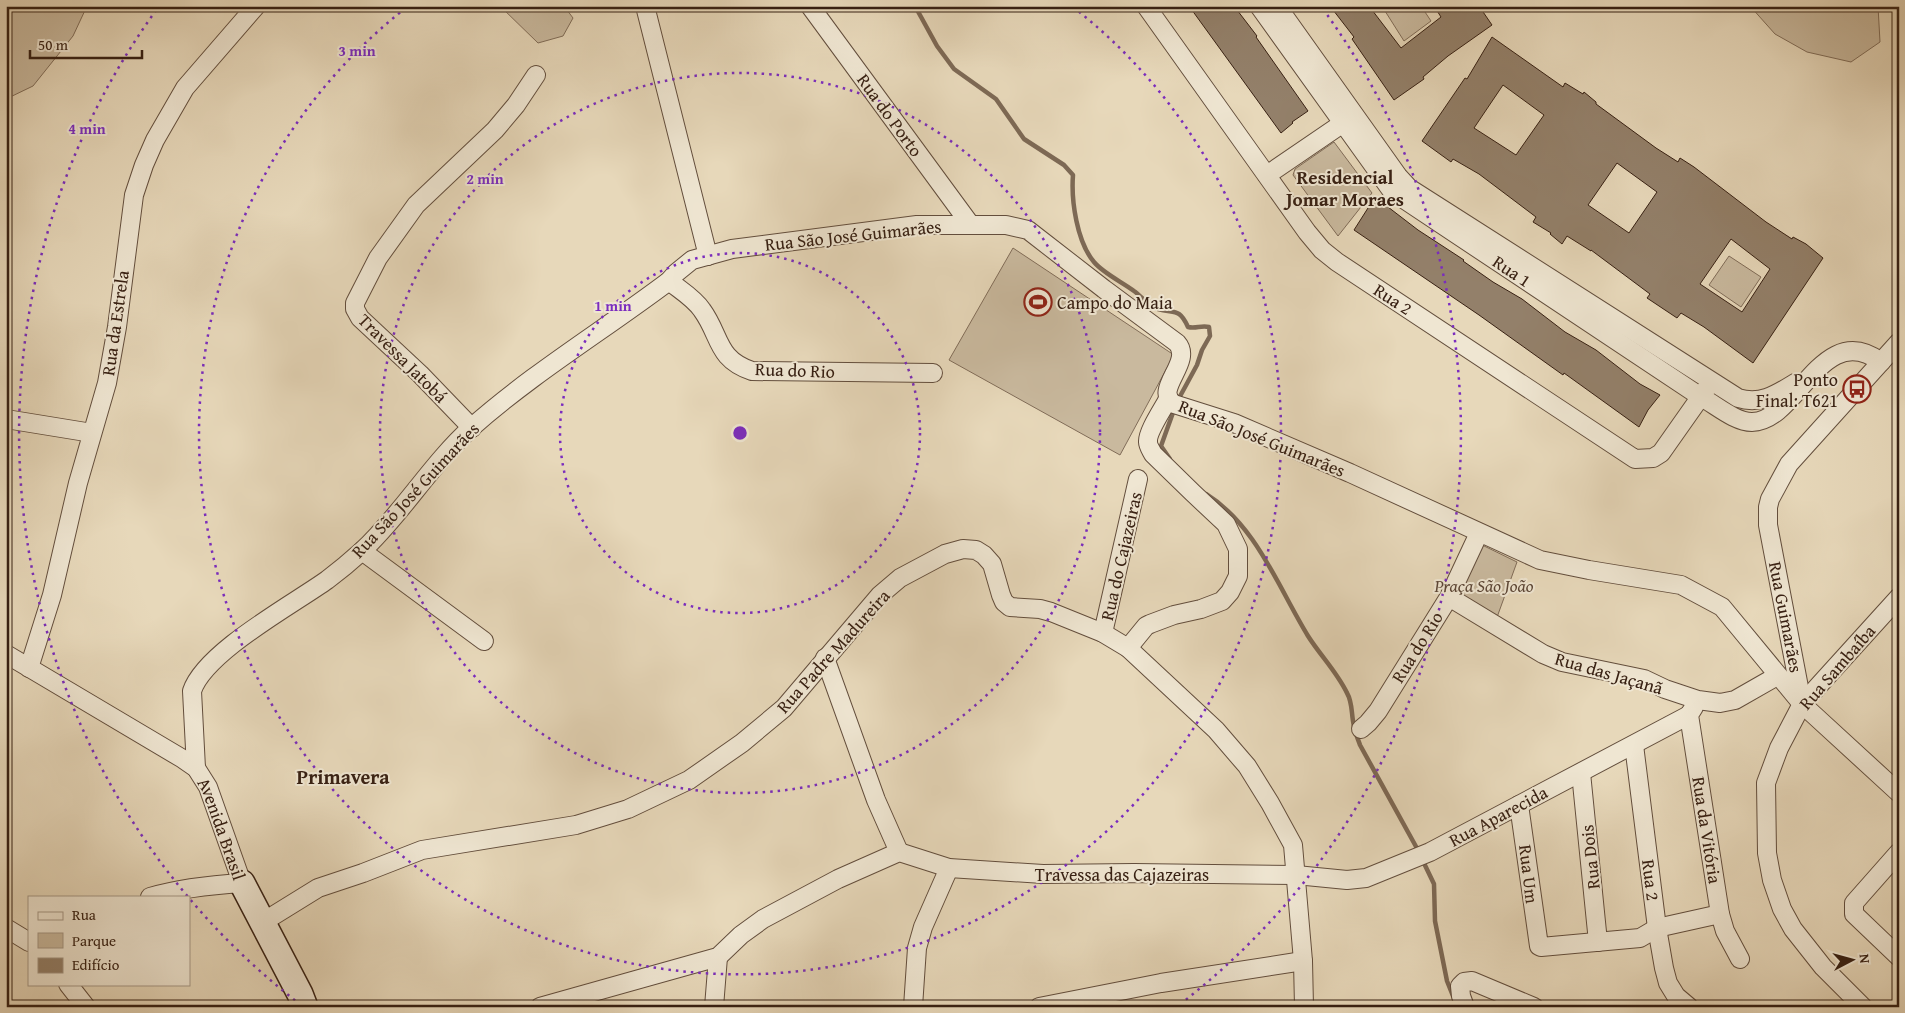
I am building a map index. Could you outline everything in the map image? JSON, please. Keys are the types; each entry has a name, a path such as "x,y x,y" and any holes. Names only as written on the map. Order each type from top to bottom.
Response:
{"street":[{"name":"Rua da Estrela","path":"30,668 52,595 78,483 107,383 117,327 134,195 144,165 155,140 185,88 256,6"},
{"path":"645,6 708,256"},
{"name":"Rua do Porto","path":"810,6 970,224"},
{"name":"Rua 2","path":"1146,6 1307,232 1322,250 1337,262 1635,459 1653,458 1661,453 1711,382"},
{"name":"Rua 1","path":"1259,6 1349,119 1409,188 1738,398 1762,400 1773,396 1819,368"},
{"name":"Rua 1","path":"1277,6 1349,119 1391,190 1701,397 1740,419 1751,422 1761,420 1777,411 1819,368 1834,356 1848,351 1864,351 1881,362"},
{"name":"Travessa Jatobá","path":"472,428 420,374 360,318 355,309 355,303 378,258 416,205 495,130 516,105 536,75"},
{"path":"1268,175 1349,119"},
{"name":"Rua São José Guimarães","path":"196,768 192,691 195,683 218,656 328,579 362,550 382,530 420,483 472,428 556,362 669,281 692,260 732,249 917,225 1006,225 1028,230 1104,290 1177,343 1181,349 1182,357 1168,388 1176,403 1234,423 1341,469 1540,560 1681,585 1722,607 1743,630 1777,676 1802,704"},
{"name":"Rua do Rio","path":"669,281 701,309 720,348 730,360 740,367 752,371 933,373"},
{"name":"Rua Guimarães","path":"1802,704 1768,525 1768,506 1789,464 1899,342"},
{"path":"1128,648 1146,626 1150,624 1222,601 1230,592 1238,576 1238,549 1226,524 1153,454 1149,447 1148,442 1151,432 1176,403"},
{"path":"6,420 92,433"},
{"name":"Rua do Cajazeiras","path":"1103,633 1138,478"},
{"name":"Rua do Rio","path":"1360,729 1378,711 1448,596 1479,533"},
{"name":"Rua Padre Madureira","path":"263,922 318,888 422,850 576,826 628,809 689,780 742,743 784,708 880,595 900,578 945,554 963,549 976,550 984,555 992,564 1001,595 1004,602 1010,607 1040,609 1103,633 1128,648 1216,730 1247,766 1293,845 1303,961 1304,1007"},
{"path":"362,550 484,641"},
{"name":"Rua das Jaçanã","path":"1448,596 1544,654 1562,662 1644,679 1665,689 1698,700 1720,703 1735,700 1777,676"},
{"name":"Rua Sambaíba","path":"1863,1007 1823,967 1793,928 1782,909 1772,880 1767,853 1766,783 1779,748 1802,704 1899,597"},
{"name":"Avenida Brasil","path":"8,657 30,668 196,768 203,777 210,792 242,883 300,994 304,1007"},
{"path":"540,1007 718,958 741,935 763,919 838,879 899,852 876,800 825,658"},
{"path":"1689,715 1698,700"},
{"path":"1802,704 1899,794"},
{"name":"Rua Aparecida","path":"1296,876 1347,880 1366,878 1430,852 1689,715"},
{"name":"Rua da Vitória","path":"1689,715 1720,914 1725,931 1740,959"},
{"name":"Rua 2","path":"1634,744 1657,928 1668,983 1676,996 1690,1007"},
{"name":"Rua Dois","path":"1581,773 1598,942"},
{"name":"Rua Um","path":"1519,805 1537,944 1541,947 1598,942"},
{"name":"Travessa das Cajazeiras","path":"899,852 949,868 1043,874 1296,876"},
{"path":"1899,852 1854,903 1854,914 1899,958"},
{"path":"913,1007 917,948 923,927 949,868"},
{"path":"153,896 176,889 242,883"},
{"path":"1598,942 1640,938 1657,928 1720,914"},
{"path":"6,928 28,941"},
{"path":"714,1007 718,958"},
{"path":"1040,1007 1161,983 1303,961"},
{"path":"1465,1007 1460,986 1464,982 1472,981 1534,1007"},
{"path":"70,986 86,1007"}],"green space":[{"path":"6,6 87,6 73,36 33,86 6,99"},
{"path":"500,6 564,6 573,18 563,36 538,43"},
{"path":"1392,6 1421,6 1431,21 1404,41 1385,11"},
{"path":"1750,6 1878,6 1880,42 1851,62 1807,52 1775,34"},
{"path":"1334,142 1372,193 1338,236 1293,175 1295,169"},
{"name":"Campo do Maia","path":"1013,248 1174,355 1120,455 949,360"},
{"path":"1729,256 1761,277 1741,307 1709,285"},
{"name":"Praça São João","path":"1480,544 1517,562 1496,620 1454,595"}],"building":[{"path":"1189,6 1234,6 1257,36 1308,111 1292,122 1281,133"},
{"path":"1330,6 1369,6 1401,48 1441,17 1434,6 1479,6 1492,25 1448,56 1423,77 1424,79 1394,100 1352,39 1354,37"},
{"path":"1492,37 1563,87 1565,83 1583,94 1584,92 1596,104 1656,148 1678,162 1680,158 1694,167 1766,222 1792,239 1793,237 1806,244 1823,258 1753,363 1704,327 1681,313 1677,318 1647,298 1650,294 1591,250 1567,236 1562,244 1551,233 1533,222 1536,217 1479,174 1453,159 1451,162 1422,141 1465,78 1467,79","holes":["1503,85 1544,115 1516,155 1474,128","1617,163 1657,192 1629,233 1588,205","1731,239 1770,269 1742,312 1700,284"]},
{"path":"1375,197 1418,230 1464,260 1493,282 1522,299 1565,332 1596,350 1640,384 1660,395 1648,410 1639,427 1564,373 1563,375 1354,230"}],"waterway":[{"path":"915,6 937,46 954,69 996,99 1024,139 1064,165 1073,175 1076,221 1083,244 1094,262 1102,270 1134,291 1152,306 1176,312 1182,316 1188,327 1209,327 1210,336 1178,400"},
{"path":"1170,459 1161,446 1175,407"},
{"path":"1206,494 1224,507 1239,522 1252,540 1308,636 1343,685 1349,697 1354,729 1360,745 1419,852"},
{"path":"1422,859 1434,884 1435,921 1447,981 1453,996"}],"place":[{"name":"Campo do Maia","path":"1038,302"},
{"name":"Ponto Final: T621","path":"1857,389"}],"district":[{"name":"Residencial Jomar Moraes","path":"1345,188"},
{"name":"Primavera","path":"343,776"}]}
